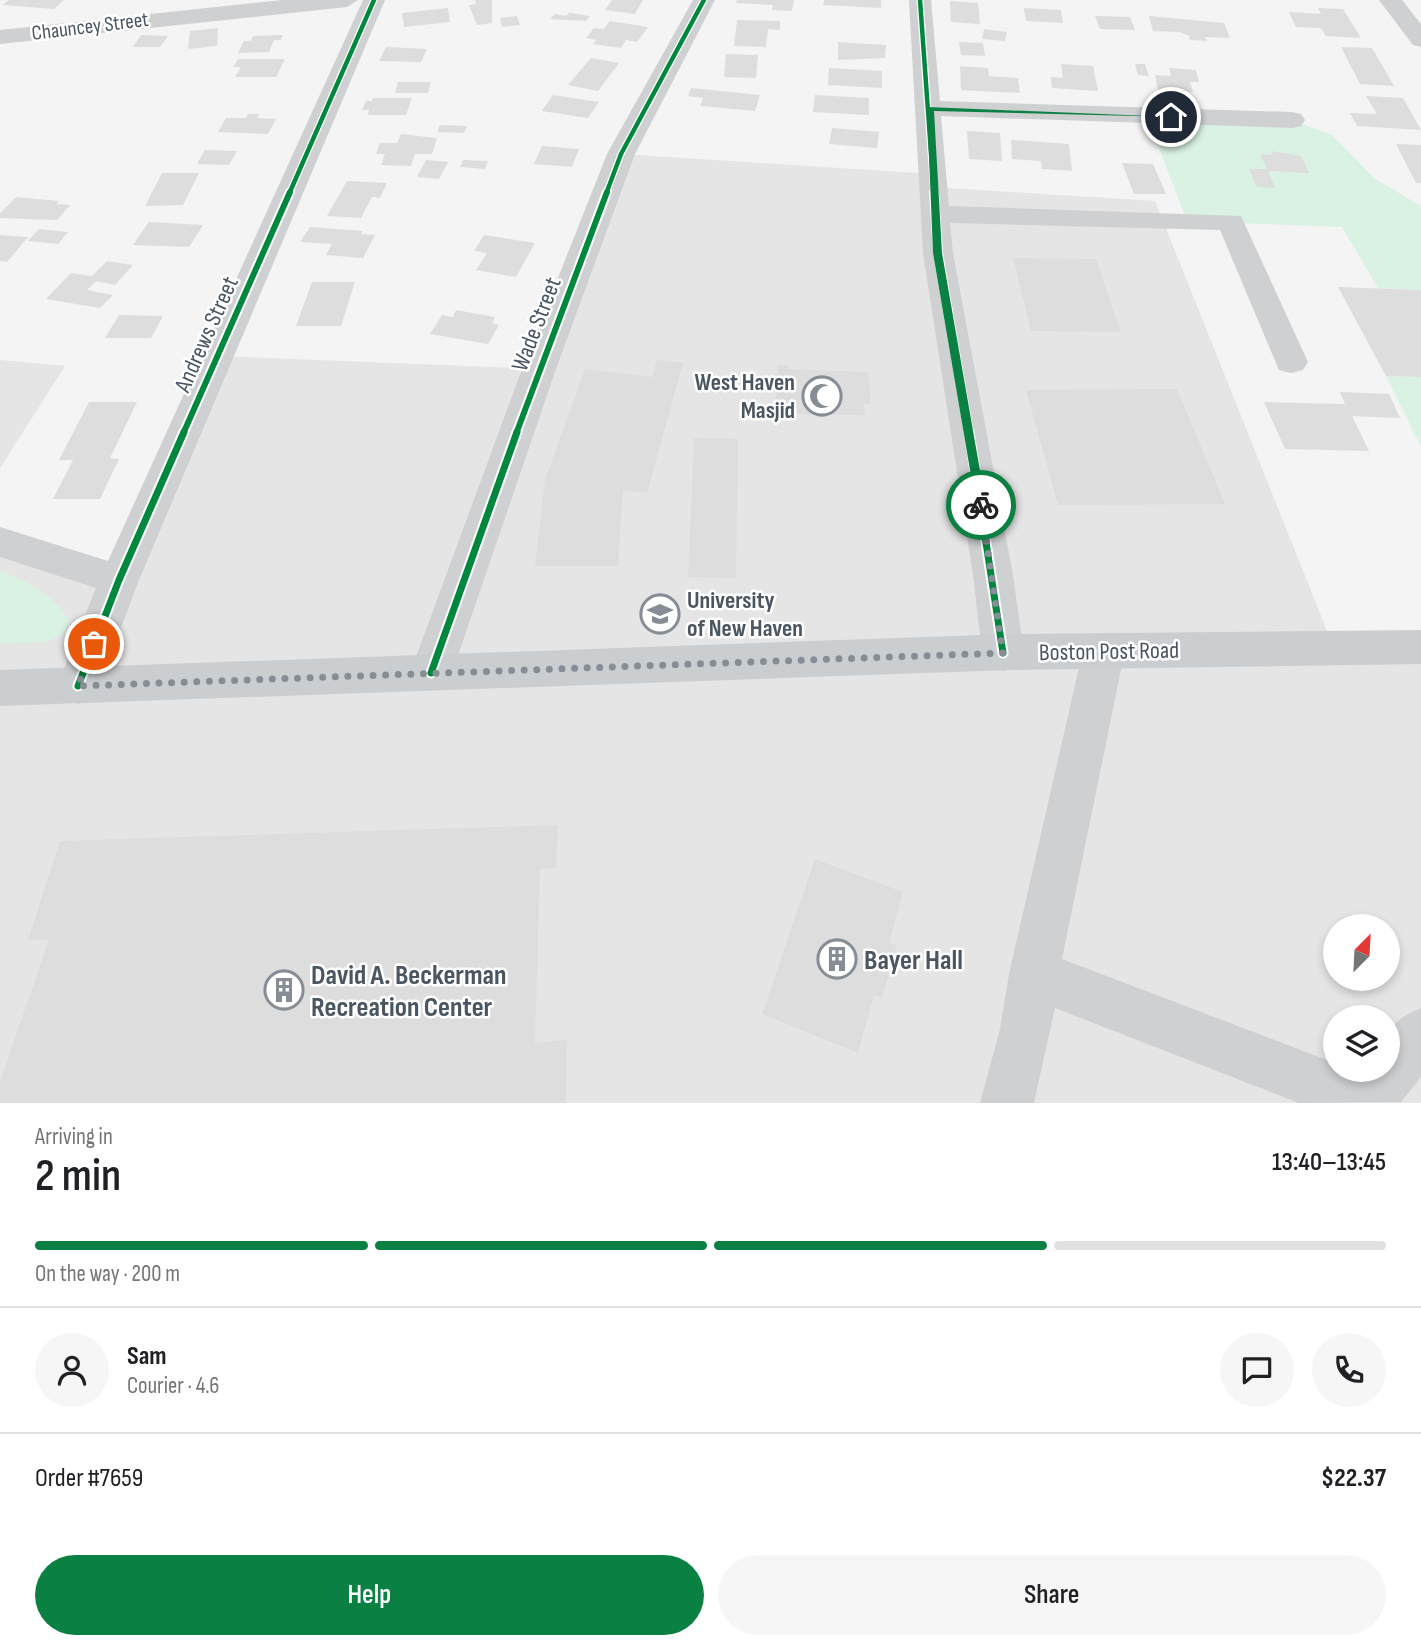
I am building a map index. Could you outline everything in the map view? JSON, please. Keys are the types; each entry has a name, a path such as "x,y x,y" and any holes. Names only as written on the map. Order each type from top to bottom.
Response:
{"main road":[{"name":"Boston Post Road","path":"0,688 1104,650 1421,647"}],"street":[{"name":"Chauncey Street","path":"0,37 235,5 347,0"},
{"name":"Andrews Street","path":"78,686 119,580 374,0"},
{"name":"Wade Street","path":"430,673 621,154 704,0"},
{"path":"920,0 930,108 938,253 955,341 1003,653"},
{"path":"1390,0 1421,40"},
{"path":"930,108 1292,120"},
{"path":"934,214 1231,222 1291,362"},
{"path":"0,542 119,580"},
{"path":"1007,1103 1026,1029 1034,974 1104,650"},
{"path":"1034,974 1342,1093 1366,1094 1383,1086 1402,1055 1421,1034"}],"shaded area":[{"name":"University of New Haven","path":"621,154 932,174 932,187 1155,201 1334,648 1421,647 1421,1103 0,1103 0,542 119,580 218,356 539,369"},
{"path":"0,360 65,366 0,468"}],"green space":[{"path":"1147,117 1292,120 1332,135 1374,178 1421,206 1421,290 1378,288 1342,227 1187,221"},
{"path":"1386,376 1421,377 1421,447"},
{"path":"0,571 29,584 56,603 69,620 65,633 47,642 0,643"}],"building":[{"path":"9,0 64,0 54,9 3,5"},
{"path":"475,0 492,0 492,23 477,25 469,5 476,4"},
{"path":"612,0 643,0 635,14 605,10"},
{"path":"737,0 794,0 792,11 772,10 773,5 736,3"},
{"path":"824,0 881,0 881,8 823,5"},
{"path":"950,1 978,3 980,24 951,22"},
{"path":"448,8 450,22 404,27 402,13"},
{"path":"1024,8 1061,10 1063,23 1026,21"},
{"path":"1318,8 1343,9 1361,38 1326,36 1321,28 1296,27 1289,12 1321,14"},
{"path":"570,12 590,16 586,21 550,19 555,14 566,16"},
{"path":"517,16 520,25 502,27 500,18"},
{"path":"1095,16 1130,17 1135,30 1100,29"},
{"path":"1149,16 1224,23 1230,38 1205,37 1207,41 1190,40 1189,36 1180,32 1153,31"},
{"path":"737,20 780,21 780,30 768,29 766,47 734,46"},
{"path":"610,21 648,27 637,42 626,40 621,48 593,44 596,40 586,38 594,28 604,29"},
{"path":"218,28 217,46 188,49 190,31"},
{"path":"984,29 1007,32 1005,41 982,39"},
{"path":"141,35 168,36 160,47 133,47"},
{"path":"283,35 281,40 274,40 269,52 238,53 244,41 251,41 253,36"},
{"path":"838,42 886,45 885,58 838,60"},
{"path":"959,42 983,43 985,56 961,55"},
{"path":"386,47 427,49 421,62 379,61"},
{"path":"1341,47 1372,48 1394,86 1360,84"},
{"path":"726,54 758,55 756,78 724,77"},
{"path":"591,58 619,63 598,91 568,85"},
{"path":"238,59 285,59 276,77 235,77 241,67 233,67"},
{"path":"1061,64 1093,66 1098,91 1052,88 1051,77 1063,78"},
{"path":"1135,64 1145,64 1149,76 1138,75"},
{"path":"960,66 988,68 989,76 1018,78 1020,93 961,90"},
{"path":"829,68 882,71 882,88 828,85"},
{"path":"1169,68 1196,70 1199,82 1190,82 1193,92 1158,90 1155,75 1171,76"},
{"path":"398,82 431,82 428,93 395,93"},
{"path":"691,88 760,95 755,111 700,106 703,98 688,96"},
{"path":"553,95 599,102 588,118 542,111"},
{"path":"815,95 869,98 869,115 813,112"},
{"path":"1366,96 1403,98 1421,130 1357,126 1350,113 1377,114"},
{"path":"373,98 412,98 406,115 368,115 369,110 362,110 366,101 372,101"},
{"path":"248,114 260,114 257,118 276,119 268,134 218,132 226,118 246,118"},
{"path":"440,125 467,126 464,133 437,132"},
{"path":"832,128 879,132 877,148 829,144"},
{"path":"967,131 1000,133 1002,161 969,159"},
{"path":"401,134 437,138 432,154 415,154 411,166 381,165 385,154 376,154 380,143 397,143"},
{"path":"1011,140 1069,144 1072,171 1042,169 1041,161 1012,159"},
{"path":"1396,144 1421,145 1421,183 1416,183"},
{"path":"542,146 579,149 572,167 534,164"},
{"path":"205,150 237,151 229,165 197,164"},
{"path":"1271,151 1301,156 1309,173 1268,171 1275,188 1257,187 1249,169 1267,169 1260,154 1272,155"},
{"path":"426,160 448,162 439,179 417,177"},
{"path":"463,160 488,161 485,169 460,167"},
{"path":"1122,163 1153,164 1166,194 1134,194"},
{"path":"162,173 199,173 183,205 145,206"},
{"path":"347,181 387,183 380,198 372,197 361,218 327,216"},
{"path":"16,197 59,201 56,204 70,205 57,220 0,218 0,213"},
{"path":"149,222 203,225 189,247 133,245"},
{"path":"310,227 363,231 361,234 375,235 363,258 326,255 332,244 300,242"},
{"path":"39,229 68,232 58,244 28,241"},
{"path":"0,235 28,237 7,262 0,261"},
{"path":"484,235 535,243 516,277 476,270 487,253 474,251"},
{"path":"1013,258 1096,259 1121,332 1031,331"},
{"path":"107,261 133,265 115,285 96,281 87,290 113,295 100,308 46,299 71,273 92,276"},
{"path":"312,282 355,282 341,326 296,326"},
{"path":"1338,287 1421,290 1421,377 1386,376"},
{"path":"456,310 495,317 492,323 499,325 488,344 430,334 442,315 453,317"},
{"path":"119,315 163,316 151,338 105,338"},
{"path":"657,360 683,363 647,493 623,490 618,566 535,566 545,480 585,369 652,377"},
{"name":"West Haven Masjid","path":"778,365 788,365 788,369 868,372 871,404 864,404 865,415 775,414"},
{"path":"1177,389 1225,504 1058,505 1026,390"},
{"path":"1340,392 1389,394 1400,418 1352,416 1369,451 1285,449 1264,402 1345,404"},
{"path":"89,402 137,402 110,458 119,459 100,499 53,499 73,460 59,460"},
{"path":"694,438 738,439 736,578 688,577"},
{"name":"David A. Beckerman Recreation Center","path":"558,825 556,868 540,869 535,1043 567,1040 566,1103 0,1103 0,1082 49,939 28,940 60,841"},
{"name":"Bayer Hall","path":"815,859 903,892 889,943 897,945 882,998 874,995 858,1053 762,1014"}],"cycle path":[{"path":"78,686 119,580 374,0"},
{"path":"431,673 539,369 621,154 704,0"},
{"path":"920,0 938,253 993,575 1003,653"}],"way so far":[{"path":"94,644 78,686 1003,653 981,505"}],"place":[{"name":"West Haven Masjid","path":"822,396"},
{"name":"University of New Haven","path":"660,614"},
{"name":"Bayer Hall","path":"837,959"},
{"name":"David A. Beckerman Recreation Center","path":"284,990"}],"route":[{"path":"981,505 938,253 933,209 930,108 1171,117"}]}
